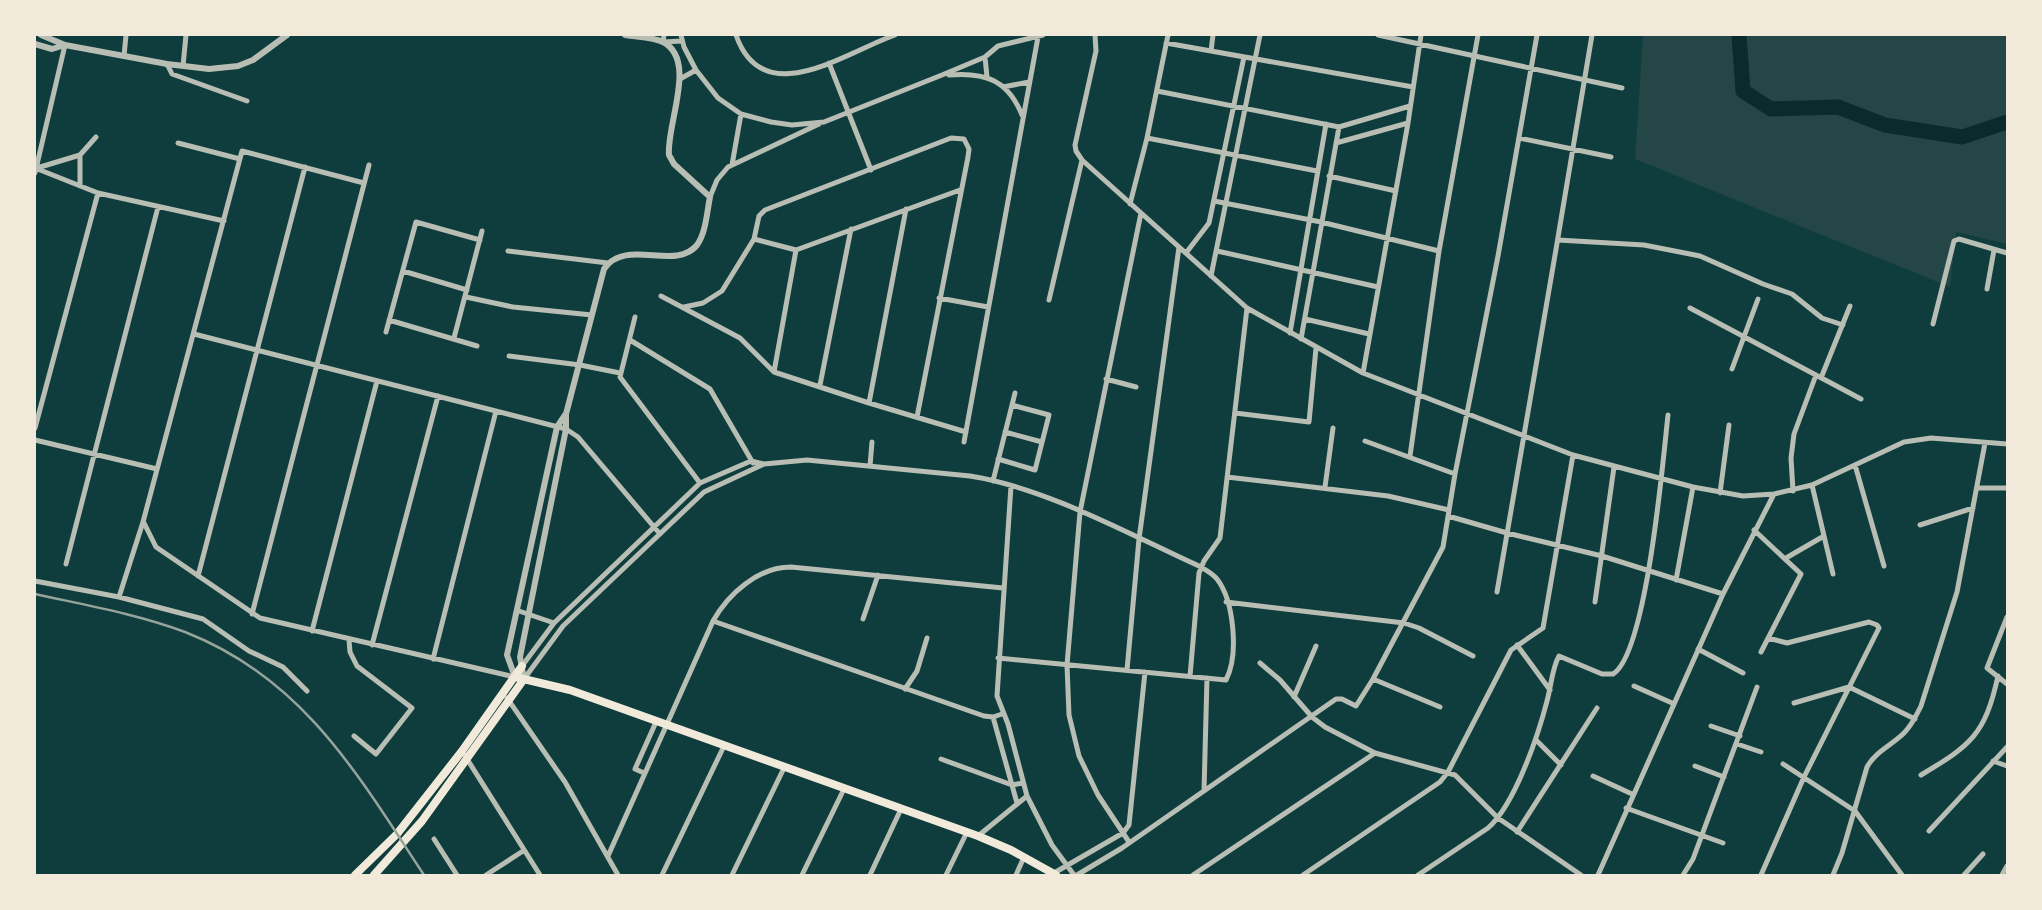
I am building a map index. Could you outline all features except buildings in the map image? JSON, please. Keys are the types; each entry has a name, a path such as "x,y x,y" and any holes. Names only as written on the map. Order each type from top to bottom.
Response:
{"main road":[{"path":"356,875 397,834 462,751 522,666"},
{"path":"515,677 570,690 665,726 978,836 1024,857 1055,874"},
{"path":"364,866 373,875 422,821 468,760 524,679"}],"street":[{"path":"124,56 126,35"},
{"path":"183,66 186,35"},
{"path":"45,36 65,45 166,64 222,69 238,66 252,60 287,35"},
{"path":"625,35 663,39 682,38 696,70 718,98 741,114 792,125 824,122"},
{"path":"736,35 748,58 770,73 784,75 798,74 829,63 881,38 895,35"},
{"path":"1095,35 1096,51 1076,150 1082,160 1247,308 1363,373 1420,394 1522,437 1572,455 1693,487 1743,496 1793,491 1812,485 1904,442 1918,439 2007,444"},
{"path":"1130,204 1147,138 1168,35"},
{"path":"1211,50 1213,35"},
{"path":"1211,276 1260,35"},
{"path":"1378,35 1622,88"},
{"path":"1363,373 1388,240 1421,35"},
{"path":"1410,456 1439,251 1478,35"},
{"path":"1011,486 998,658 997,696 1002,714 1008,724 1027,796 1045,834 1075,875 1204,792 1339,699 1356,706 1404,623 1442,552 1537,35"},
{"path":"1497,592 1522,437 1575,149 1592,35"},
{"path":"515,677 507,655 558,427 566,414 580,365 601,276 608,263 623,255 674,255 691,250 697,245 701,236 710,197 720,175 732,164 824,122 985,57 998,46 1018,38 1041,36 1022,115 964,442"},
{"path":"663,39 676,56 680,66 680,79 669,155 674,164 710,197"},
{"path":"1166,42 1244,58 1413,87"},
{"path":"35,44 52,49 65,45"},
{"path":"35,169 65,45"},
{"path":"985,57 986,77"},
{"path":"1186,253 1209,223 1222,154 1244,58"},
{"path":"829,63 871,170"},
{"path":"166,64 172,74 247,101"},
{"path":"680,79 696,70"},
{"path":"942,75 959,74 986,77 1003,87 1013,97 1022,115"},
{"path":"1003,87 1029,82"},
{"path":"1157,91 1339,127 1410,106"},
{"path":"732,164 741,114"},
{"path":"1336,143 1408,123"},
{"path":"1290,333 1326,124"},
{"path":"1300,339 1339,127"},
{"path":"35,169 80,155 96,137"},
{"path":"684,307 703,302 722,291 754,239 759,216 765,210 951,138 958,137 964,139 969,149 917,417"},
{"path":"1147,138 1317,171"},
{"path":"1519,138 1611,157"},
{"path":"178,143 240,159"},
{"path":"119,597 143,522 242,151 364,183"},
{"path":"80,155 80,186"},
{"path":"1049,300 1082,160"},
{"path":"252,614 368,165"},
{"path":"198,576 305,167"},
{"path":"35,169 98,193 224,221"},
{"path":"1329,176 1396,190"},
{"path":"754,239 796,250 960,190"},
{"path":"35,428 98,193"},
{"path":"1214,201 1321,222 1439,251"},
{"path":"66,564 158,207"},
{"path":"868,403 906,209"},
{"path":"1129,842 1098,795 1079,756 1069,715 1066,665 1080,512 1141,214"},
{"path":"386,332 416,222 480,240"},
{"path":"820,385 851,229"},
{"path":"454,338 482,231"},
{"path":"1933,324 1954,241 1959,239 2007,253"},
{"path":"1558,240 1644,245 1706,258 1763,284 1792,294 1822,318 1843,324"},
{"path":"1127,670 1139,539 1179,247"},
{"path":"508,250 608,263"},
{"path":"774,372 796,250"},
{"path":"1987,289 1994,250"},
{"path":"1217,251 1302,268 1378,287"},
{"path":"403,271 467,290"},
{"path":"661,296 740,338 774,372 820,385 868,403 966,432"},
{"path":"466,297 513,307 592,315"},
{"path":"939,298 988,307"},
{"path":"1732,369 1758,299"},
{"path":"1793,491 1791,458 1794,434 1850,306"},
{"path":"1190,676 1201,567 1220,538 1247,308"},
{"path":"1690,308 1861,399"},
{"path":"636,317 620,373 621,381 700,483"},
{"path":"1305,319 1369,334"},
{"path":"389,320 478,346"},
{"path":"194,334 566,429 578,437 660,534"},
{"path":"630,340 710,389 756,469"},
{"path":"1235,413 1308,422 1316,348"},
{"path":"510,356 580,365 620,373"},
{"path":"1106,379 1136,387"},
{"path":"312,631 377,380"},
{"path":"993,481 1015,393"},
{"path":"372,645 438,396"},
{"path":"998,459 1035,470 1049,415 1012,405"},
{"path":"433,659 496,410"},
{"path":"524,679 520,657 566,429 566,414"},
{"path":"1418,875 1488,828 1498,818 1525,768 1536,740 1559,656 1602,674 1613,674 1620,667 1636,633 1648,571 1668,415"},
{"path":"1720,493 1729,425"},
{"path":"1325,487 1333,428"},
{"path":"1005,432 1042,442"},
{"path":"35,440 157,470"},
{"path":"1365,441 1455,474"},
{"path":"870,466 872,442"},
{"path":"1833,875 1870,762 1903,734 1915,719 1956,592 1978,488 1985,443"},
{"path":"1303,875 1440,782 1448,772 1511,650 1543,628 1572,455"},
{"path":"522,666 554,623 700,483 751,461 764,464 800,460 870,466 993,481 1011,486 1080,512 1201,567 1218,580 1226,602 1234,639 1232,669 1226,680 998,658"},
{"path":"524,679 563,626 704,492 764,464"},
{"path":"1855,465 1884,566"},
{"path":"1595,602 1614,467"},
{"path":"1227,476 1388,496 1448,513 1507,533 1602,556 1723,594"},
{"path":"1812,485 1833,574"},
{"path":"1676,580 1693,487"},
{"path":"1978,488 2007,488"},
{"path":"1598,875 1672,704 1754,530 1774,494"},
{"path":"1920,525 1973,508"},
{"path":"143,522 156,548 252,614 268,621 515,677"},
{"path":"1754,530 1801,574 1761,652"},
{"path":"1786,558 1824,536"},
{"path":"608,856 713,621 730,596 741,587 780,567 1003,588"},
{"path":"863,619 878,575"},
{"path":"35,581 119,597 210,622 249,651 283,667 307,691"},
{"path":"1226,602 1404,623 1419,628 1473,656"},
{"path":"518,610 554,623"},
{"path":"2007,617 1987,668 2007,684"},
{"path":"713,621 984,716 993,717 1002,714"},
{"path":"1761,875 1804,776 1878,633 1878,625 1864,623 1787,642 1768,638"},
{"path":"905,688 917,671 927,638"},
{"path":"349,640 350,652 357,666 412,708 376,754 354,736"},
{"path":"1517,645 1550,690"},
{"path":"1294,697 1316,646"},
{"path":"1698,649 1743,673"},
{"path":"1260,663 1280,680 1312,717 1325,727 1375,753 1448,772 1460,779 1498,818 1580,875"},
{"path":"1055,874 1123,833 1129,826 1145,672"},
{"path":"1921,775 1965,747 1974,738 1994,697 1998,676"},
{"path":"1204,792 1207,678"},
{"path":"1373,679 1440,707"},
{"path":"1634,686 1672,704"},
{"path":"1683,875 1693,859 1757,687"},
{"path":"1794,703 1849,687 1915,719"},
{"path":"503,693 565,782 618,875"},
{"path":"1517,832 1597,708"},
{"path":"993,717 1017,803"},
{"path":"644,774 634,769 656,722"},
{"path":"1711,726 1740,736"},
{"path":"1536,740 1561,765"},
{"path":"1737,744 1761,752"},
{"path":"662,875 724,746"},
{"path":"1929,831 2007,747"},
{"path":"462,751 523,851 540,875"},
{"path":"1193,875 1375,753"},
{"path":"941,759 1012,784 1023,783"},
{"path":"1994,761 2007,766"},
{"path":"1783,764 1855,810 1899,874"},
{"path":"1695,766 1724,777"},
{"path":"732,875 784,768"},
{"path":"1593,776 1632,794"},
{"path":"802,875 844,789"},
{"path":"978,836 1027,796"},
{"path":"1626,808 1723,843"},
{"path":"870,875 901,809"},
{"path":"946,875 967,832"},
{"path":"434,839 456,875"},
{"path":"486,875 523,851"},
{"path":"1964,875 1983,854"},
{"path":"1016,875 1024,857"},
{"path":"2002,875 2007,866"}],"shaded area":[{"path":"1643,35 2007,35 2007,244 1956,232 1950,287 1635,159"}],"waterway":[{"path":"1739,35 1743,91 1771,109 1838,107 1885,125 1962,137 2007,122"}],"railway":[{"path":"35,594 130,615 185,632 226,652 263,675 295,703 324,733 375,801 424,875"}]}
